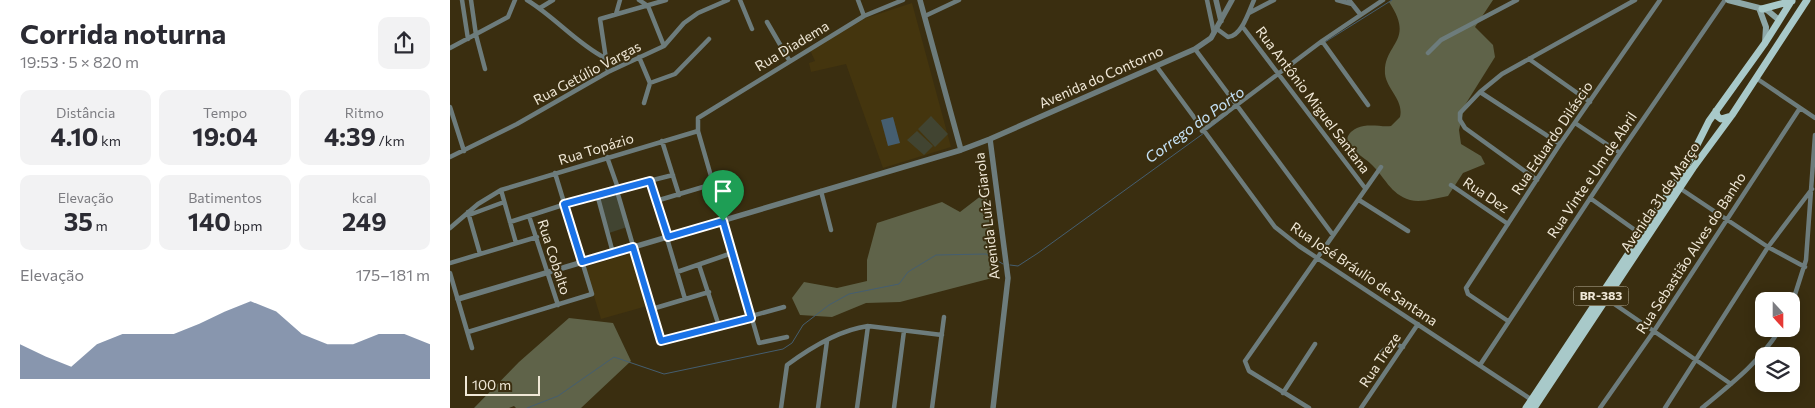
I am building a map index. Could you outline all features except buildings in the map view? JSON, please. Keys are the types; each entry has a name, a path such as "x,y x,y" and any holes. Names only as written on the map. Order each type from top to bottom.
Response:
{"main road":[{"path":"1726,0 1760,9 1779,20 1782,32 1780,42"},
{"path":"1760,9 1799,1"},
{"name":"Avenida 31 de Março","path":"1531,406 1677,186 1716,111 1766,42 1779,20 1799,1"},
{"name":"Avenida 31 de Março","path":"1604,297 1642,235 1732,115 1780,42 1799,1"},
{"path":"1760,9 1766,27 1766,42"},
{"path":"1716,111 1717,116 1721,119 1732,115"}],"street":[{"path":"462,0 468,39"},
{"path":"471,0 476,35 485,70"},
{"path":"450,48 508,16 514,0"},
{"path":"527,0 540,8 588,49 605,58"},
{"path":"540,8 553,0"},
{"path":"616,14 620,0"},
{"path":"639,0 648,6 664,46"},
{"path":"608,72 600,19 666,0"},
{"name":"Rua Getúlio Vargas","path":"450,157 517,124 608,72 664,46 684,23 720,1 728,0"},
{"path":"740,0 752,29"},
{"path":"858,0 864,16"},
{"name":"Rua Diadema","path":"698,131 698,118 789,60 864,16 903,0"},
{"path":"920,0 961,150"},
{"path":"925,16 959,0"},
{"path":"1207,0 1216,31 1230,37 1242,26 1254,0"},
{"path":"1216,0 1221,21"},
{"name":"Avenida do Contorno","path":"458,299 961,150 990,139 1195,49 1216,31 1232,0"},
{"path":"1248,13 1274,0"},
{"path":"1337,0 1351,2 1360,14"},
{"path":"1204,132 1360,14 1383,0"},
{"path":"1428,53 1441,40 1517,0"},
{"path":"1537,180 1465,128 1462,124 1460,113 1480,92 1502,74 1624,2 1635,0"},
{"name":"Rua Eduardo Diláscio","path":"1508,321 1466,291 1560,144 1660,0"},
{"name":"Rua Vinte e Um de Abril","path":"1480,365 1620,153 1726,0"},
{"path":"767,22 789,60"},
{"name":"Rua Antônio Miguel Santana","path":"1242,26 1366,188"},
{"path":"650,83 675,74 709,39"},
{"path":"1323,42 1368,105"},
{"path":"1195,49 1333,235"},
{"path":"639,57 650,83 644,103"},
{"path":"1528,60 1590,102"},
{"name":"Rua José Bráulio de Santana","path":"1157,67 1275,228 1480,365 1531,406"},
{"path":"1755,78 1815,118"},
{"path":"1480,92 1560,144"},
{"path":"450,107 464,151"},
{"name":"Rua Sebastião Alves do Banho","path":"1600,408 1654,331 1800,108"},
{"path":"1575,123 1620,153"},
{"path":"698,131 759,343 787,337"},
{"name":"Rua Topázio","path":"469,213 501,190 698,131"},
{"path":"1796,292 1805,268 1815,134"},
{"name":"Avenida Luiz Giarola","path":"990,139 1008,278 993,408"},
{"path":"662,141 679,195"},
{"path":"607,157 618,188 617,191 661,341 751,318 784,307"},
{"path":"1309,408 1248,371 1245,364 1381,166"},
{"path":"468,332 592,294 555,173"},
{"path":"510,222 597,194 617,191 673,175"},
{"path":"650,181 685,299"},
{"path":"656,201 713,184"},
{"name":"Rua Dez","path":"1451,185 1508,224"},
{"path":"1677,186 1768,248 1805,268"},
{"path":"1665,408 1768,248 1812,189"},
{"path":"501,190 516,244"},
{"path":"821,191 831,230"},
{"path":"597,194 613,253"},
{"path":"1590,198 1642,235"},
{"path":"1359,200 1408,231"},
{"path":"450,228 469,213 504,202"},
{"path":"469,213 480,254"},
{"name":"Rua Cobalto","path":"529,216 558,305"},
{"path":"450,263 537,237"},
{"path":"677,272 732,253"},
{"path":"699,265 719,326"},
{"path":"450,273 472,348"},
{"path":"652,309 709,292"},
{"path":"1604,297 1731,384"},
{"path":"932,408 944,317"},
{"name":"Rua Treze","path":"1361,408 1418,324"},
{"path":"781,408 787,365 810,348 856,328 868,326 942,334"},
{"path":"857,408 868,326"},
{"path":"894,408 904,330"},
{"path":"1702,408 1753,365 1775,338"},
{"path":"818,408 827,341"},
{"path":"1381,353 1392,343 1403,347"},
{"path":"1284,392 1316,344"}],"shaded area":[{"path":"912,3 951,147 883,168 846,64 811,72 809,63 815,61 810,50 866,18"},
{"path":"632,253 647,306 601,319 585,267"}],"green space":[{"path":"1392,0 1493,0 1475,27 1493,45 1495,57 1465,105 1459,130 1461,144 1481,156 1485,164 1463,173 1448,196 1419,201 1410,200 1397,194 1376,169 1356,153 1348,143 1350,133 1357,128 1370,125 1391,126 1400,117 1400,105 1386,80 1385,74 1389,55 1399,34 1396,15 1389,2"},
{"path":"931,116 948,134 935,147 918,129"},
{"path":"917,131 933,146 924,155 907,140"},
{"path":"616,192 627,227 609,233 598,198"},
{"path":"986,192 996,277 900,302 866,303 832,317 800,315 792,298 804,282 837,288 867,281 867,260 877,223 942,202 960,212"},
{"path":"569,318 613,323 631,361 581,408 516,408 514,406 509,408 474,408 519,362"}],"water":[{"path":"893,117 900,143 888,146 881,120"}],"waterway":[{"name":"Corrego do Porto","path":"1325,42 1392,0"},
{"name":"Corrego do Porto","path":"1207,130 1228,114"},
{"name":"Corrego do Porto","path":"1010,265 1018,266 1038,253 1204,133"},
{"name":"Corrego do Porto","path":"527,408 558,396 614,357 664,374 783,349 792,343 803,325 829,305 849,294 899,284 908,272 936,255 986,254 1003,264"}],"route":[{"path":"650,181 668,237 723,221 751,318 661,341 633,247 582,262 564,204 650,181"}]}
